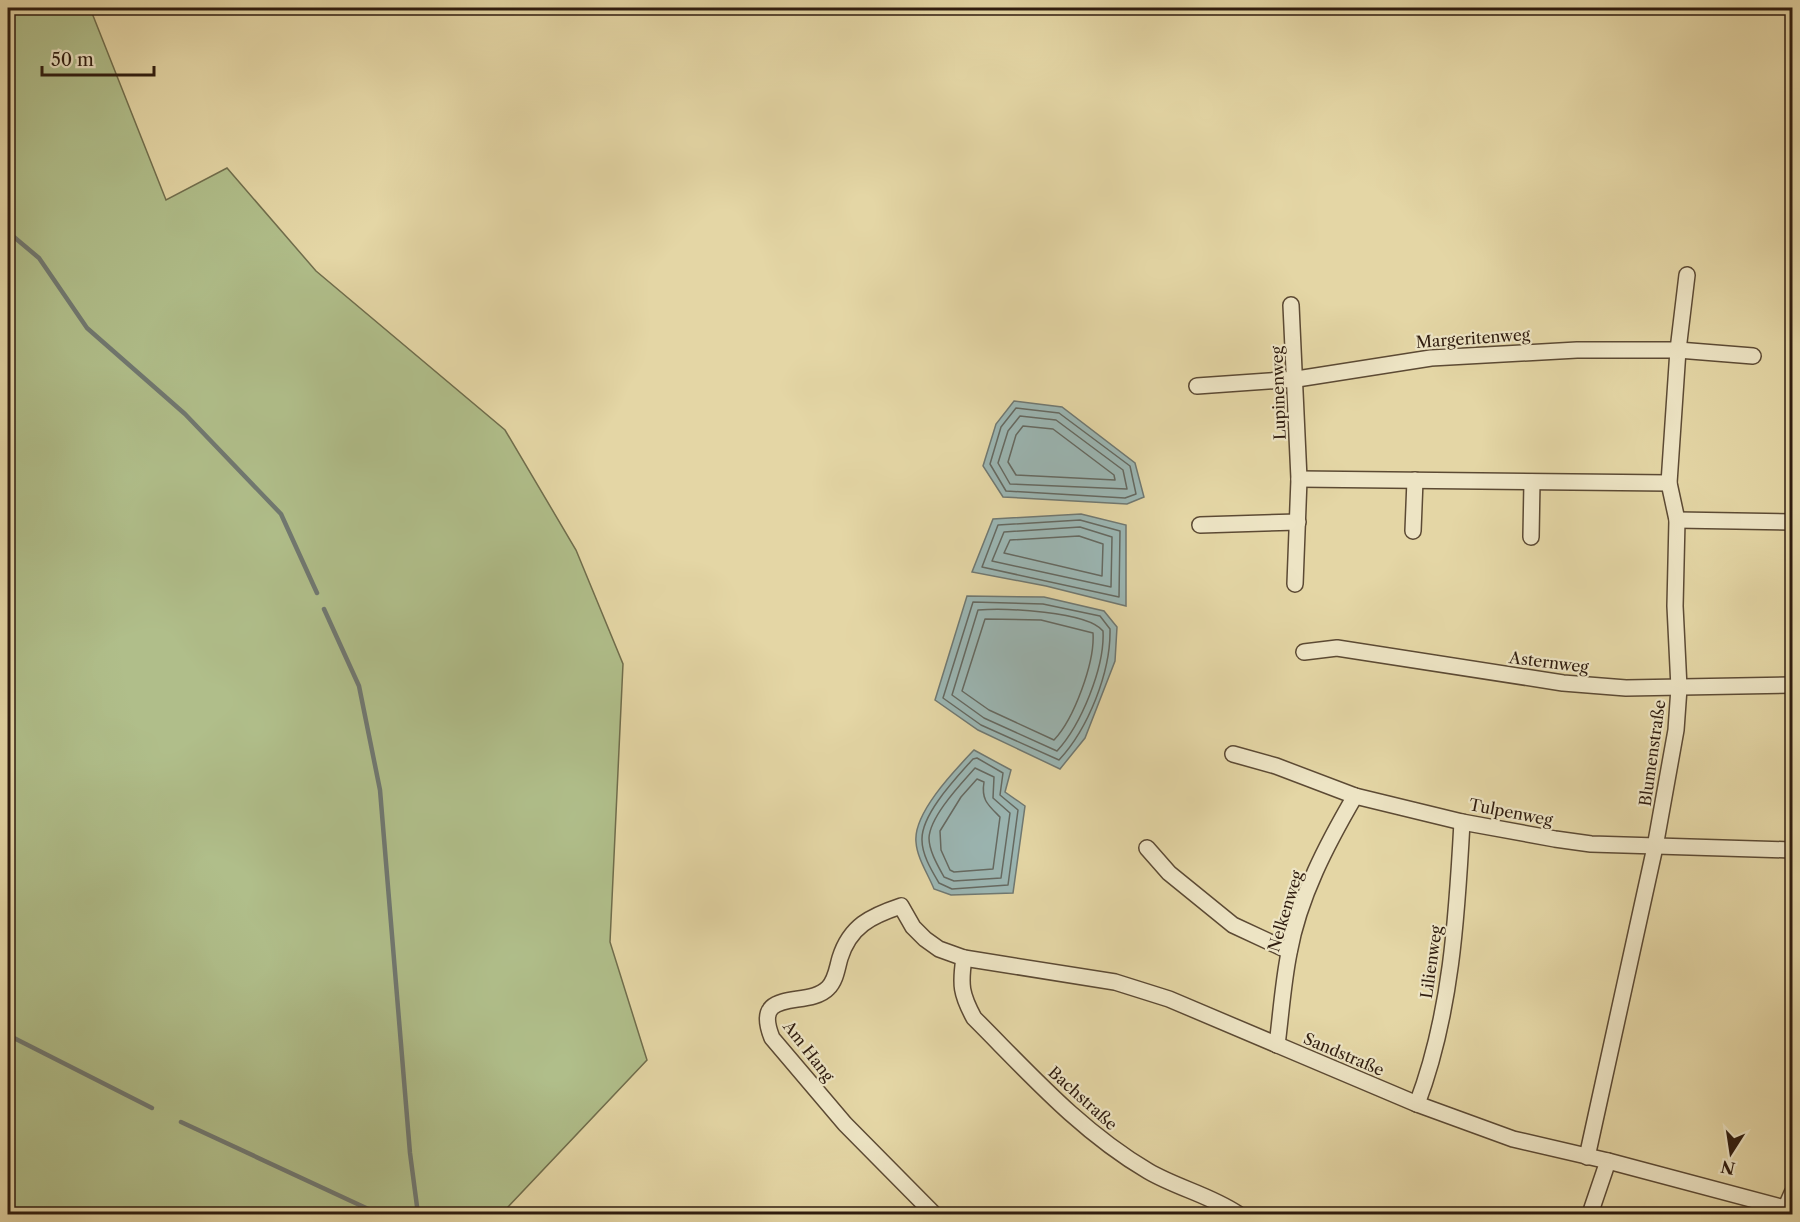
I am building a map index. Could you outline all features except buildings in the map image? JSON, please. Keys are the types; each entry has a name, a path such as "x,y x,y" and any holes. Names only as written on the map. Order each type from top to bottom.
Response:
{"street":[{"name":"Blumenstraße","path":"1587,1157 1655,847 1676,729 1679,688 1675,606 1677,520 1670,483 1678,351 1687,275"},
{"name":"Lupinenweg","path":"1291,305 1297,379 1299,479 1295,584"},
{"name":"Margeritenweg","path":"1197,386 1297,379 1431,358 1578,350 1678,351 1753,356"},
{"path":"1299,479 1670,483"},
{"path":"1413,531 1415,480"},
{"path":"1531,537 1532,482"},
{"path":"1677,520 1792,522"},
{"path":"1200,525 1298,522"},
{"name":"Asternweg","path":"1304,652 1337,648 1563,682 1626,688 1792,685"},
{"name":"Tulpenweg","path":"1233,754 1276,766 1355,796 1462,822 1591,844 1792,850"},
{"name":"Nelkenweg","path":"1277,1045 1289,951 1315,873 1355,796"},
{"name":"Lilienweg","path":"1417,1104 1438,1038 1445,997 1456,915 1462,822"},
{"path":"1147,848 1169,873 1233,926 1289,951"},
{"name":"Sandstraße","path":"901,906 913,927 925,939 939,949 964,958 1115,982 1169,999 1417,1104 1513,1138 1789,1210"},
{"name":"Am Hang","path":"901,906 864,920 849,935 834,980 828,988 819,994 775,1005 768,1013 766,1023 772,1038 845,1124 934,1215"},
{"name":"Bachstraße","path":"964,958 960,985 963,998 974,1018 1084,1127 1150,1173 1208,1197 1238,1215"},
{"path":"1590,1215 1608,1161"},
{"path":"1789,1210 1792,1193"}],"green space":[{"path":"8,8 90,8 166,200 227,168 316,271 505,430 576,550 623,664 610,942 647,1060 507,1208 511,1214 8,1214"}],"water":[{"path":"1014,401 1062,407 1135,463 1144,497 1127,504 1003,497 983,466 996,424"},
{"path":"1081,514 1126,525 1126,606 1046,586 972,572 993,519"},
{"path":"967,596 1044,597 1104,611 1117,627 1115,661 1085,738 1060,769 978,730 935,700"},
{"path":"974,750 1011,770 1005,792 1025,806 1013,893 951,895 934,889 918,854 917,831 928,805"}],"waterway":[{"path":"8,232 39,258 87,328 185,414 281,514 317,593"},
{"path":"324,609 359,686 380,790 410,1153 418,1214"},
{"path":"8,1035 152,1108"},
{"path":"181,1122 379,1214"}]}
